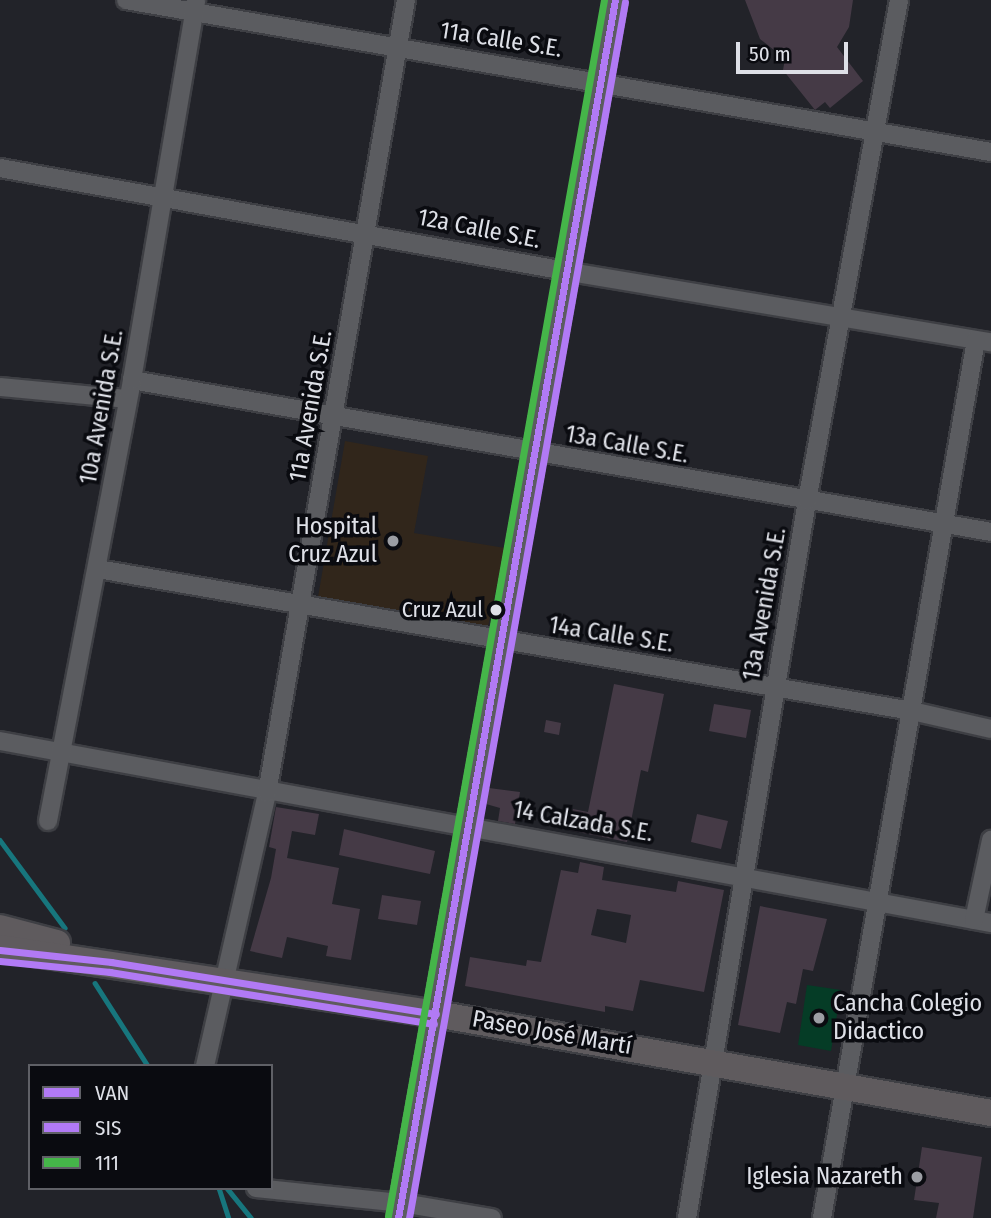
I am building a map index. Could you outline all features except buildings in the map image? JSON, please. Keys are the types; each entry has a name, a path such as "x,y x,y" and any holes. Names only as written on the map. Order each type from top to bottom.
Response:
{"main road":[{"name":"Paseo José Martí","path":"4,939 226,983 436,1014 711,1060 991,1113"}],"street":[{"name":"11a Calle S.E.","path":"126,0 194,6 399,48 991,152"},
{"name":"11a Avenida S.E.","path":"206,1064 267,793 406,0"},
{"path":"400,1210 436,1014 466,826 615,0"},
{"name":"13a Avenida S.E.","path":"687,1218 711,1060 807,501 877,133 899,0"},
{"name":"10a Avenida S.E.","path":"48,821 132,380 194,6"},
{"name":"12a Calle S.E.","path":"0,168 367,232 565,271 983,341"},
{"path":"822,1218 876,902 946,523 983,341"},
{"name":"13a Calle S.E.","path":"132,380 533,454 991,532"},
{"path":"0,387 127,399"},
{"name":"14a Calle S.E.","path":"98,569 301,603 499,642 912,711 991,729"},
{"name":"14 Calzada S.E.","path":"0,741 267,793 743,875 983,921"},
{"path":"983,921 991,840"},
{"path":"269,1190 400,1210 492,1218"}],"shaded area":[{"name":"Hospital Cruz Azul","path":"345,441 428,456 414,533 505,548 487,631 318,597"}],"green space":[{"name":"Cancha Colegio Didactico","path":"807,985 841,990 831,1051 798,1045"}],"waterway":[{"path":"0,840 65,928"},
{"path":"95,983 147,1064"},
{"path":"220,1190 229,1218"},
{"path":"229,1190 251,1218"}],"transit line":[{"name":"111","path":"388,1216 604,0"},
{"name":"VAN","path":"398,1218 615,0"},
{"name":"SIS","path":"409,1218 625,2"},
{"name":"VAN","path":"0,950 111,962 436,1014"},
{"name":"SIS","path":"0,961 110,972 434,1024"}],"place":[{"name":"Hospital Cruz Azul","path":"393,541"},
{"name":"Cruz Azul","path":"496,610"},
{"name":"Cancha Colegio Didactico","path":"819,1018"},
{"name":"Iglesia Nazareth","path":"917,1177"}]}
